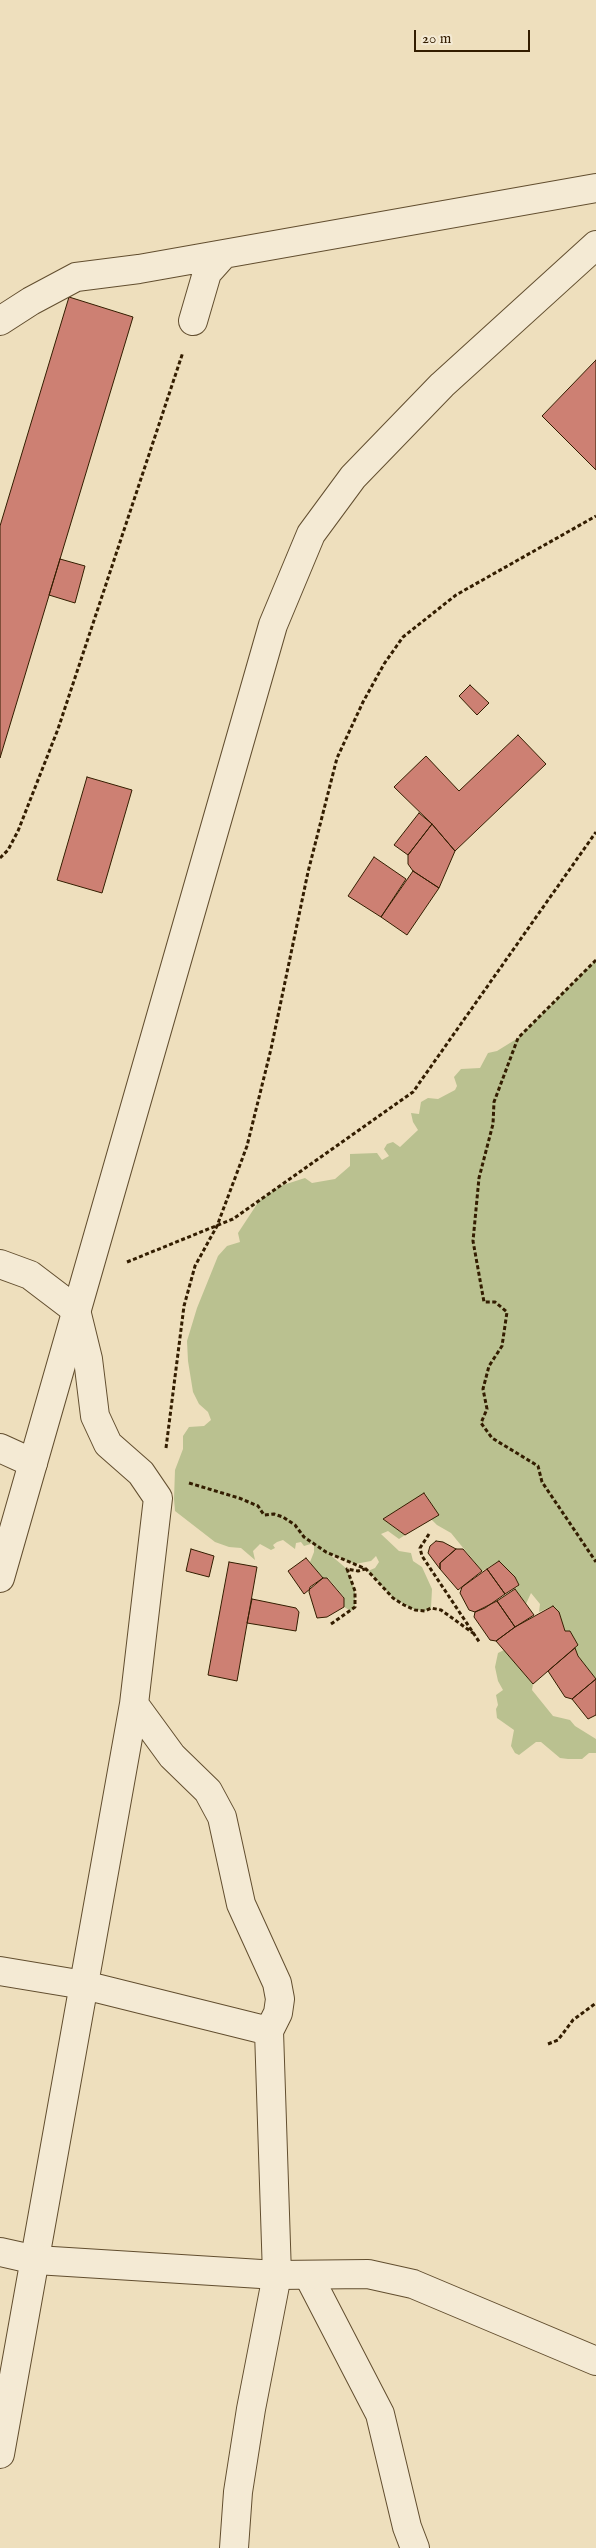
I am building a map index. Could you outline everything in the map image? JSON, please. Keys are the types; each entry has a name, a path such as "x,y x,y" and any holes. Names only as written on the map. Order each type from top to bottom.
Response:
{"street":[{"path":"0,321 31,301 76,277 139,269 596,188"},
{"path":"0,1578 273,625 311,534 353,477 442,384 596,245"},
{"path":"194,321 207,273 224,254"},
{"path":"0,1264 30,1275 76,1310 88,1359 95,1416 108,1444 141,1473 158,1498 134,1704 0,2454"},
{"path":"0,1448 33,1463"},
{"path":"134,1704 172,1756 208,1791 222,1817 241,1904 277,1983 280,1999 278,2013 269,2031 277,2275 251,2409 238,2492 234,2548"},
{"path":"0,1971 84,1985 269,2031"},
{"path":"0,2252 36,2260 277,2275 368,2274 413,2284 596,2361"},
{"path":"308,2274 380,2414 407,2526 415,2548"}],"path":[{"path":"0,858 8,850 18,831 58,729 194,321"},
{"path":"158,1498 184,1306 195,1266 217,1226 247,1146 271,1049 308,872 338,758 363,702 384,664 403,637 456,595 596,516"},
{"path":"87,1278 217,1226 240,1214 413,1092 596,832"},
{"path":"596,960 518,1038 494,1102 493,1124 479,1178 473,1241 484,1302 495,1302 507,1312 502,1346 489,1366 484,1389 487,1409 481,1423 492,1438 538,1466 542,1482 596,1562"},
{"path":"184,1480 198,1487 239,1498 258,1506 264,1515 274,1514 283,1517 295,1525 304,1537 326,1552 366,1569 393,1598 404,1605 415,1610 425,1611 431,1608 440,1610 473,1633"},
{"path":"429,1534 420,1548 422,1556 480,1643"},
{"path":"332,1624 355,1607 355,1591 348,1569 358,1571 366,1569"},
{"path":"548,2044 558,2040 573,2020 596,2003"}],"green space":[{"path":"596,960 596,1679 578,1656 575,1648 578,1645 570,1631 565,1631 559,1612 553,1606 539,1612 540,1604 531,1593 526,1604 515,1589 519,1585 515,1577 499,1561 482,1571 451,1533 431,1519 438,1514 425,1493 383,1519 405,1535 399,1539 388,1531 381,1534 399,1551 411,1553 413,1561 422,1567 432,1589 431,1608 425,1611 415,1610 393,1598 368,1571 375,1568 379,1562 376,1556 371,1561 355,1564 328,1553 347,1569 355,1591 355,1607 351,1611 344,1607 344,1597 328,1578 323,1578 310,1562 314,1552 314,1543 304,1546 301,1542 296,1543 295,1549 283,1540 273,1545 275,1548 271,1550 260,1544 253,1551 255,1560 241,1548 229,1547 215,1542 175,1511 174,1499 175,1470 183,1449 183,1436 189,1427 204,1426 211,1420 208,1412 199,1404 193,1392 187,1341 197,1308 218,1256 227,1246 240,1242 238,1233 259,1201 280,1186 305,1178 312,1183 335,1179 350,1166 350,1154 377,1153 382,1160 389,1156 384,1149 387,1144 393,1142 400,1147 418,1130 413,1122 411,1113 419,1114 421,1102 428,1098 438,1099 455,1090 457,1086 454,1077 461,1069 480,1068 488,1053 497,1051 518,1038"},
{"path":"504,1650 533,1684 532,1690 553,1716 570,1720 575,1726 596,1739 596,1753 589,1753 582,1759 560,1758 541,1742 536,1742 519,1755 515,1753 511,1746 514,1730 497,1718 496,1709 498,1705 496,1695 503,1690 498,1681 495,1667 498,1653"}],"building":[{"path":"69,297 133,317 0,758 0,526"},
{"path":"596,360 596,470 542,416"},
{"path":"60,559 85,566 75,603 49,595"},
{"path":"470,685 489,703 477,715 459,696"},
{"path":"518,735 546,764 455,851 432,824 394,787 426,756 459,791"},
{"path":"87,777 132,790 102,893 57,880"},
{"path":"419,813 432,824 408,855 394,845"},
{"path":"432,824 455,851 439,888 413,871 408,864 408,855"},
{"path":"374,857 406,879 381,917 348,896"},
{"path":"413,871 439,888 407,935 381,917"},
{"path":"424,1493 439,1515 405,1535 383,1519"},
{"path":"436,1541 443,1542 456,1549 440,1563 440,1569 428,1553 430,1546"},
{"path":"191,1549 214,1556 209,1577 186,1571"},
{"path":"456,1549 463,1549 482,1571 458,1590 440,1569 440,1563"},
{"path":"306,1558 323,1578 304,1594 288,1571"},
{"path":"499,1561 515,1577 519,1585 505,1594 487,1569"},
{"path":"229,1562 257,1567 237,1681 208,1675"},
{"path":"487,1569 505,1594 485,1608 475,1612 469,1610 460,1593 462,1587"},
{"path":"323,1578 327,1578 344,1598 344,1607 327,1617 317,1618 309,1592 310,1587"},
{"path":"515,1589 534,1615 515,1627 497,1601"},
{"path":"252,1599 296,1608 299,1612 296,1631 247,1623"},
{"path":"497,1601 515,1627 496,1641 490,1640 474,1617 475,1612"},
{"path":"553,1606 559,1612 565,1631 570,1631 578,1645 533,1684 496,1641 515,1627"},
{"path":"575,1648 578,1656 596,1679 572,1699 565,1697 548,1671"},
{"path":"596,1679 596,1715 588,1719 572,1699"}]}
